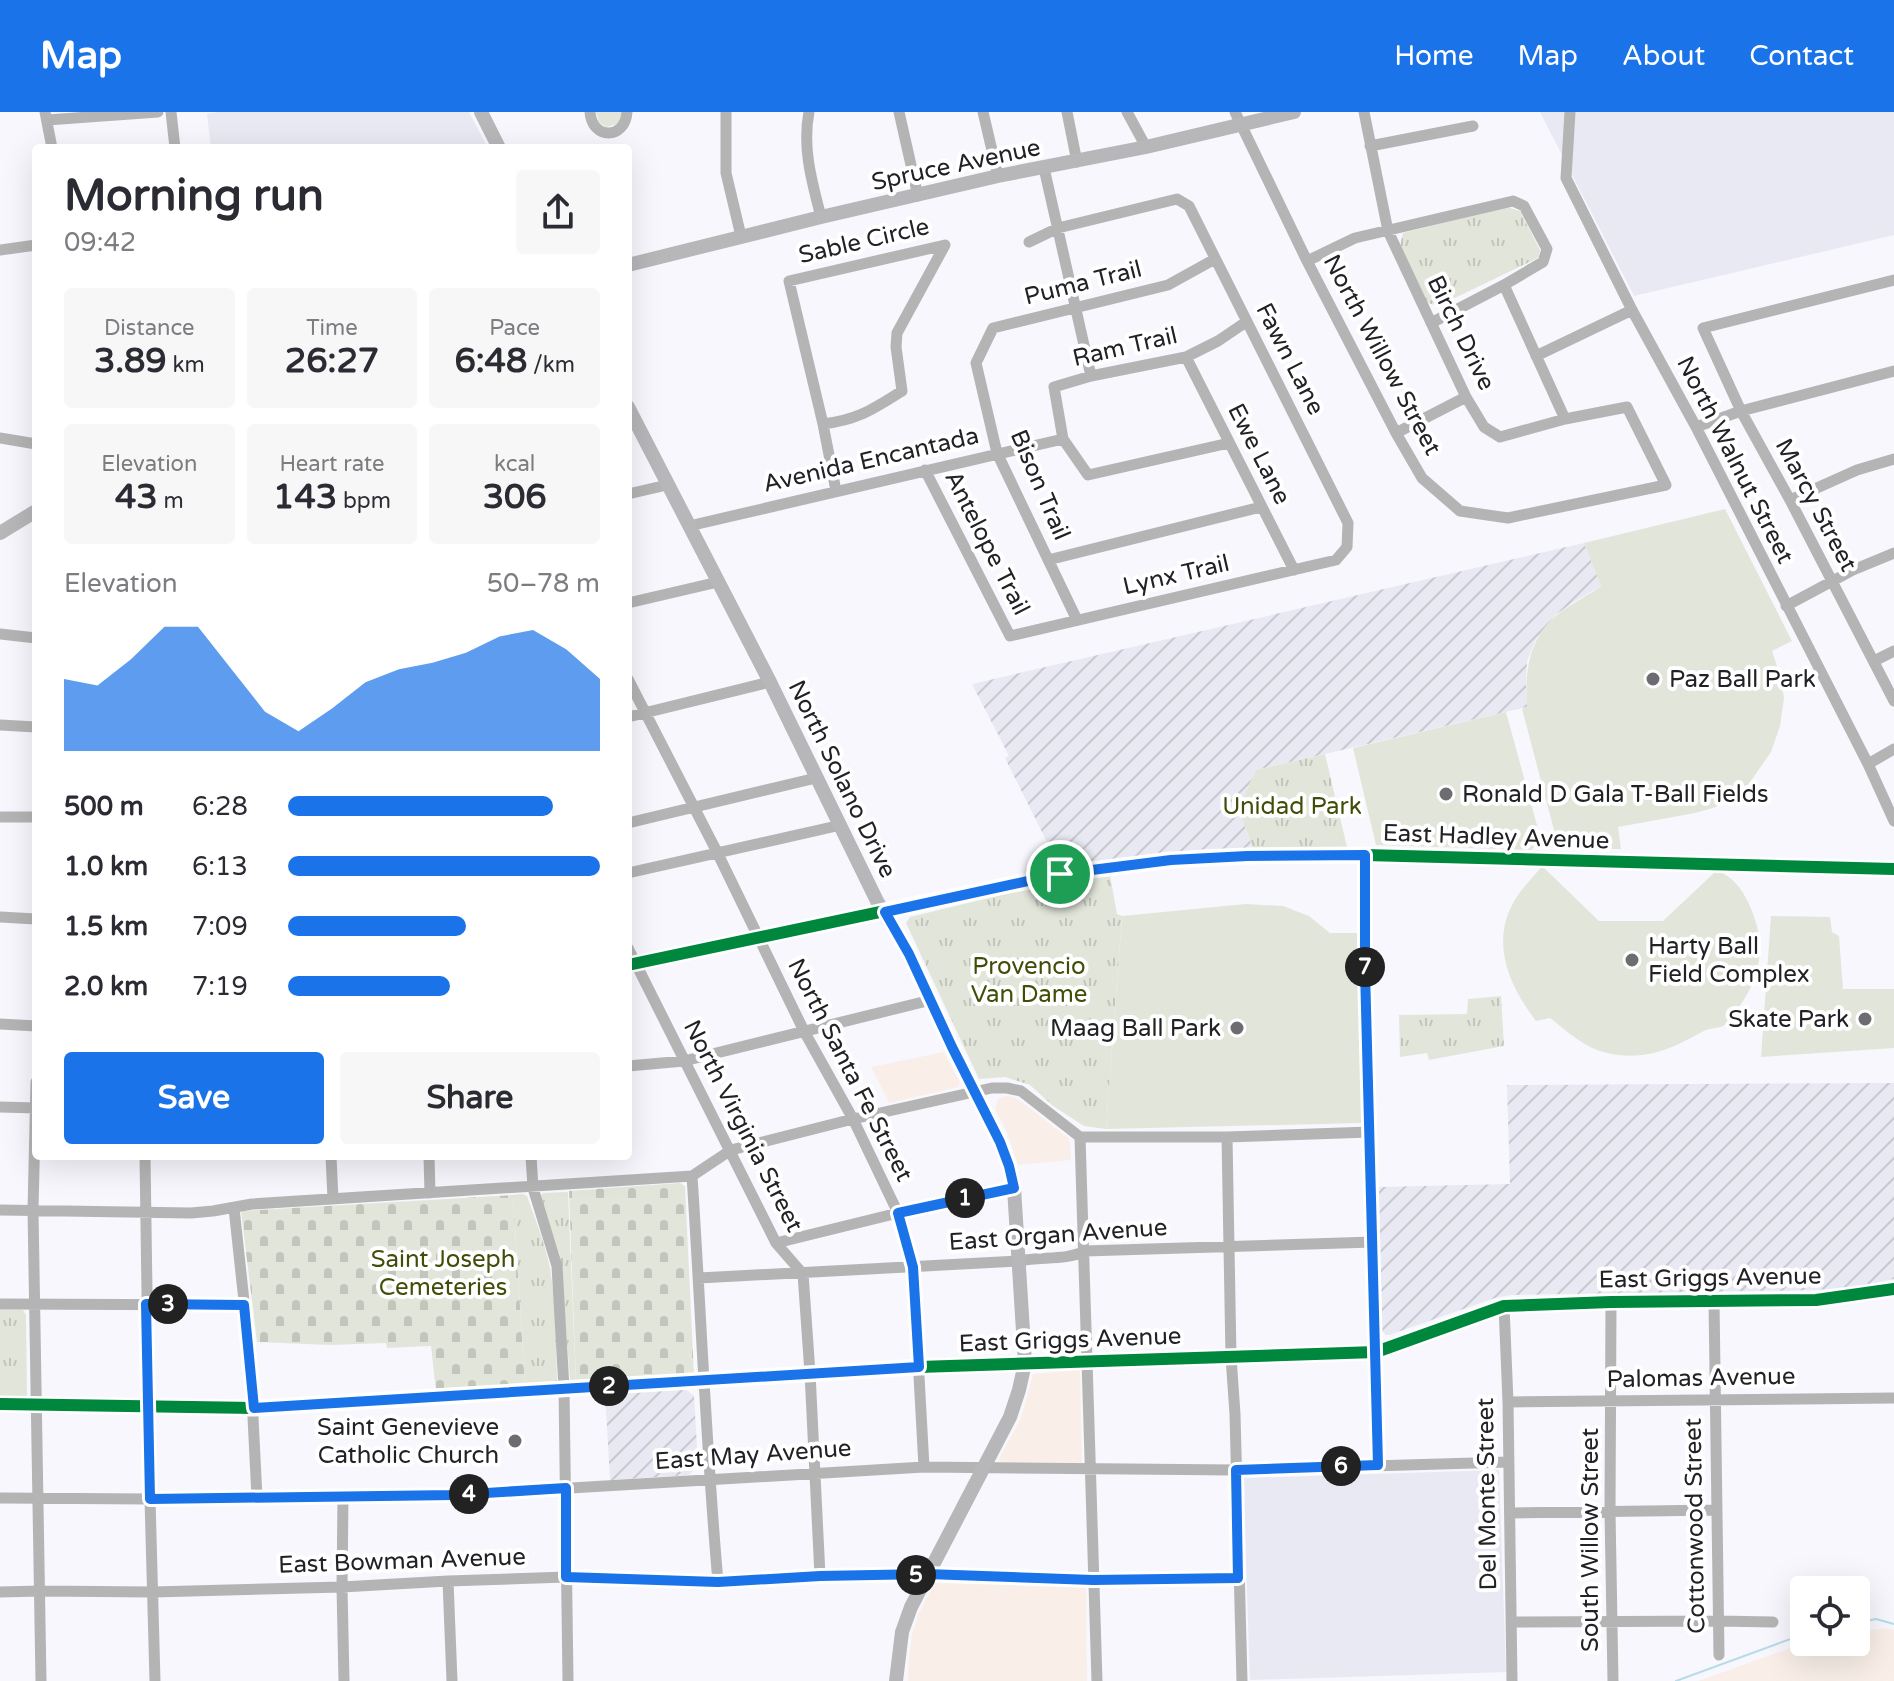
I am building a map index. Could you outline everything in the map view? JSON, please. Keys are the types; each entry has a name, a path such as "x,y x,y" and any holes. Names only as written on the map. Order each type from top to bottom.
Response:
{"main road":[{"path":"481,112 497,144"},
{"name":"Spruce Avenue","path":"632,264 998,176 1146,147 1237,119 1294,112"},
{"name":"North Solano Drive","path":"632,415 770,682 877,901 909,954 1000,1142 1014,1188 1025,1363 1019,1390 1010,1417 911,1607 902,1632 898,1677"},
{"path":"0,533 32,513"}],"street":[{"path":"51,144 46,116 158,112"},
{"path":"171,112 175,144"},
{"path":"590,112 596,128 608,133 625,125 627,112"},
{"path":"726,112 726,173 741,236"},
{"path":"809,112 805,129 808,164 821,217"},
{"path":"899,112 918,196"},
{"path":"983,112 998,176"},
{"path":"1067,112 1077,162"},
{"path":"1127,112 1146,147"},
{"name":"Birch Drive","path":"1364,112 1388,231 1466,397 1484,427 1500,437 1565,419 1627,407"},
{"name":"North Walnut Street","path":"1570,112 1566,178 1868,764 1894,821"},
{"name":"North Willow Street","path":"1237,119 1396,433 1422,478 1460,511 1508,518 1666,485 1627,407"},
{"path":"1370,146 1473,126"},
{"path":"1044,168 1091,376"},
{"name":"Fawn Lane","path":"1058,228 1177,199 1189,206 1348,523 1347,547"},
{"path":"1307,261 1355,238 1513,201 1524,206 1547,249 1543,262 1431,323"},
{"path":"1029,242 1058,228"},
{"name":"Sable Circle","path":"823,424 844,422 866,414 902,391 897,333 945,245 789,281 836,491"},
{"path":"0,250 32,246"},
{"name":"Puma Trail","path":"976,363 993,328 1168,285 1215,259"},
{"name":"Marcy Street","path":"1894,280 1703,328 1741,411 1894,701"},
{"path":"1504,285 1565,419"},
{"path":"1536,356 1632,310"},
{"name":"Ram Trail","path":"1063,439 1054,387 1091,376 1186,357 1246,322"},
{"name":"Ewe Lane","path":"1186,357 1294,570"},
{"name":"Bison Trail","path":"976,363 997,453 1077,620"},
{"path":"1696,427 1741,411 1894,371"},
{"path":"1396,433 1466,397"},
{"path":"0,438 32,443"},
{"path":"1063,439 1088,475 1229,443"},
{"name":"Avenida Encantada","path":"689,526 1063,439"},
{"path":"1790,500 1857,470 1894,459"},
{"name":"Antelope Trail","path":"925,470 1010,636"},
{"path":"632,493 667,485"},
{"path":"1048,560 1261,507"},
{"name":"Lynx Trail","path":"1010,636 1336,560 1347,547"},
{"path":"1786,606 1831,581 1894,553"},
{"path":"632,602 718,582"},
{"path":"0,634 32,638"},
{"path":"1874,661 1894,651"},
{"path":"632,716 770,682"},
{"name":"North Santa Fe Street","path":"632,687 898,1213 913,1267 924,1467"},
{"path":"0,725 32,727"},
{"path":"1868,764 1894,749"},
{"path":"632,822 816,778"},
{"path":"0,817 32,817"},
{"path":"632,872 841,825"},
{"path":"1365,855 1378,1465"},
{"name":"East Hadley Avenue","path":"632,965 1060,874 1171,860 1365,855 1894,869"},
{"path":"0,917 32,919"},
{"name":"North Virginia Street","path":"632,965 731,1150 776,1243 803,1274"},
{"path":"632,1066 684,1061 931,1000"},
{"path":"0,1024 32,1026"},
{"path":"0,1210 191,1213 252,1204 692,1176 731,1150 974,1091 1007,1088 1021,1091 1080,1137 1227,1137 1370,1132"},
{"path":"0,1107 32,1108"},
{"path":"1080,1137 1097,1681"},
{"path":"1227,1137 1242,1681"},
{"path":"34,1160 41,1681"},
{"path":"145,1160 155,1681"},
{"path":"331,1160 333,1199"},
{"path":"429,1160 430,1193"},
{"path":"531,1160 533,1188 557,1266 564,1388 568,1681"},
{"path":"692,1176 709,1480 718,1582"},
{"path":"776,1243 1014,1188"},
{"path":"234,1208 254,1408 257,1498"},
{"name":"East Organ Avenue","path":"699,1278 1019,1261 1074,1256 1085,1251 1373,1242"},
{"path":"803,1274 820,1576"},
{"name":"East Griggs Avenue","path":"0,1404 254,1408 919,1367 1376,1352 1504,1306 1816,1300 1894,1289"},
{"name":"Cottonwood Street","path":"1714,1301 1719,1655"},
{"name":"South Willow Street","path":"1611,1302 1613,1681"},
{"path":"0,1304 244,1305"},
{"name":"Del Monte Street","path":"1504,1306 1512,1681"},
{"name":"Palomas Avenue","path":"1508,1402 1894,1398"},
{"name":"East May Avenue","path":"0,1498 454,1495 924,1467 1236,1470 1508,1462"},
{"path":"343,1497 344,1681"},
{"path":"1510,1513 1716,1510"},
{"name":"East Bowman Avenue","path":"0,1592 342,1587 566,1577 718,1582 927,1574 1093,1580 1238,1578"},
{"path":"448,1581 452,1681"},
{"path":"1511,1622 1773,1622"}],"shaded area":[{"path":"469,112 486,144 211,144 207,114"},
{"path":"1540,112 1894,112 1894,235 1634,296"},
{"path":"1584,543 1601,586 1555,615 1536,639 1527,661 1527,707 1256,770 1238,808 1253,848 1161,853 1059,866 972,684"},
{"path":"944,1052 960,1082 958,1087 889,1103 871,1067"},
{"path":"1894,1083 1894,1279 1817,1290 1511,1295 1389,1335 1382,1331 1379,1187 1510,1184 1507,1085"},
{"path":"1005,1096 1022,1102 1068,1138 1071,1160 1018,1165 995,1109 998,1099"},
{"path":"1080,1370 1082,1463 1000,1463 999,1459 1021,1418 1033,1374"},
{"path":"683,1387 694,1396 698,1465 689,1475 610,1480 605,1391"},
{"path":"1499,1470 1506,1672 1250,1680 1243,1478"},
{"path":"934,1583 1086,1587 1087,1681 908,1681 912,1635"},
{"path":"1870,1630 1894,1630 1894,1681 1698,1681 1790,1648 1790,1656 1870,1656"}],"green space":[{"path":"596,112 622,112 621,123 606,127 599,122"},
{"path":"1507,207 1520,211 1540,250 1538,258 1438,306 1425,302 1400,245 1403,233"},
{"name":"Paz Ball Park","path":"1725,509 1792,641 1772,651 1784,698 1780,726 1771,752 1748,785 1716,807 1618,827 1621,849 1559,849 1522,709 1527,707 1528,669 1534,645 1558,614 1601,586 1584,543"},
{"name":"Ronald D Gala T-Ball Fields","path":"1506,712 1541,840 1531,850 1376,845 1353,748"},
{"name":"Unidad Park","path":"1325,754 1347,847 1253,848 1238,808 1256,770"},
{"name":"Harty Ball Field Complex","path":"1542,866 1599,921 1663,921 1716,871 1732,879 1749,904 1760,944 1753,982 1730,1020 1723,1026 1704,1031 1667,1049 1632,1056 1607,1053 1591,1047 1550,1018 1536,1021 1510,976 1503,944 1509,912 1518,895"},
{"name":"Provencio Van Dame","path":"1110,875 1117,914 1122,916 1106,1129 1084,1126 1053,1106 1030,1085 1005,1077 979,1079 906,923 910,917 1001,895"},
{"name":"Maag Ball Park","path":"1246,904 1283,906 1309,916 1330,933 1359,933 1362,1123 1106,1129 1122,916"},
{"path":"1771,916 1830,917 1832,932 1839,936 1843,989 1894,989 1894,1048 1761,1057"},
{"path":"1501,996 1504,1046 1429,1060 1427,1053 1400,1057 1399,1015 1467,1014 1468,999"},
{"name":"Saint Joseph Cemeteries","path":"680,1183 685,1186 694,1376 576,1382 569,1191"},
{"path":"568,1192 576,1383 570,1379 560,1255 540,1197 543,1193"},
{"name":"Saint Joseph Cemeteries","path":"513,1195 525,1386 436,1391 431,1346 387,1348 386,1343 330,1345 257,1342 241,1211"},
{"path":"513,1195 527,1196 550,1268 556,1384 525,1386"},
{"path":"0,1310 23,1310 26,1315 27,1396 23,1400 0,1400"}],"waterway":[{"path":"1870,1620 1894,1624"},
{"path":"1676,1681 1790,1639"}],"cycle path":[{"path":"632,964 1060,874 1171,860 1365,855 1894,869"},
{"path":"0,1404 254,1408 919,1367 1376,1352 1504,1306 1816,1300 1894,1289"}],"place":[{"name":"Paz Ball Park","path":"1653,679"},
{"name":"Ronald D Gala T-Ball Fields","path":"1446,794"},
{"name":"Harty Ball Field Complex","path":"1632,960"},
{"name":"Skate Park","path":"1865,1019"},
{"name":"Maag Ball Park","path":"1237,1028"},
{"name":"Saint Genevieve Catholic Church","path":"515,1441"}],"route":[{"path":"1365,855 1365,970 1378,1465 1236,1470 1238,1578 1093,1580 927,1574 718,1582 566,1577 566,1488 454,1495 150,1499 146,1304 244,1305 254,1408 919,1367 913,1267 898,1213 1014,1188 1000,1142 909,954 885,912 1060,874 1171,860 1365,855"}]}
